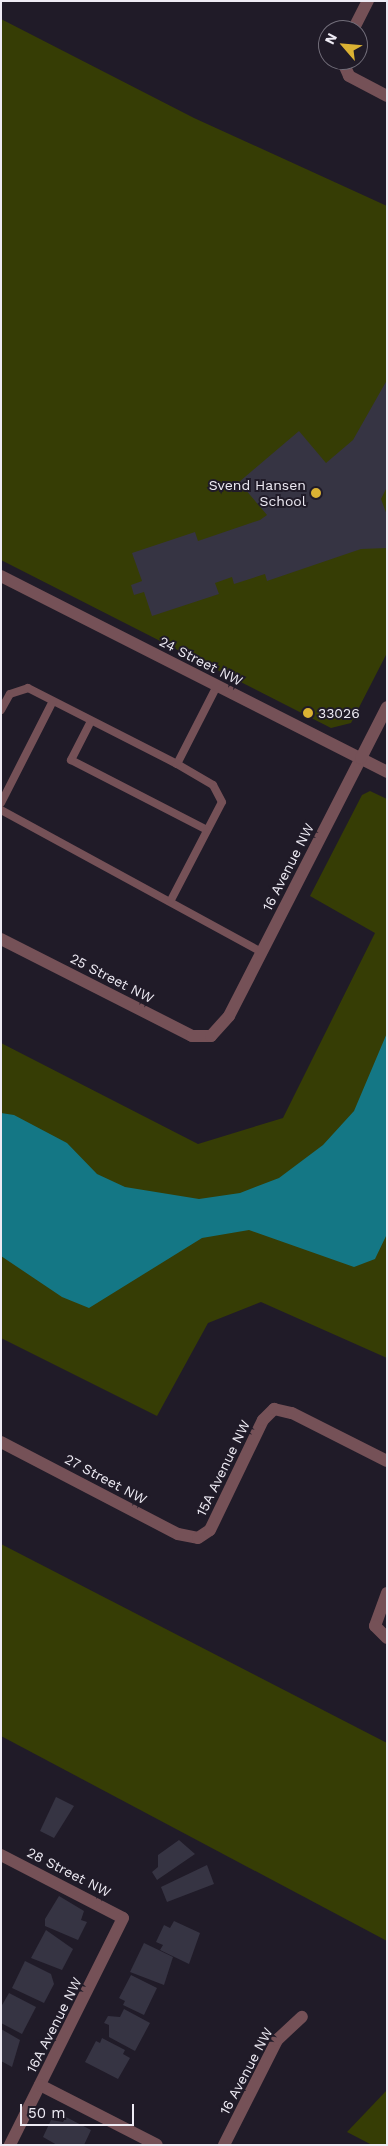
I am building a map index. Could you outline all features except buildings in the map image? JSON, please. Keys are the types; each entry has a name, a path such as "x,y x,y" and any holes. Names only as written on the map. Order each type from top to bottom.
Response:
{"street":[{"path":"358,20 368,1"},
{"path":"350,70 387,96"},
{"name":"24 Street NW","path":"1,576 387,772"},
{"name":"16 Avenue NW","path":"211,1036 224,1026 387,707"},
{"name":"25 Street NW","path":"1,939 192,1036 211,1036"},
{"name":"15A Avenue NW","path":"198,1538 210,1530 263,1420 274,1409 292,1413 387,1462"},
{"name":"27 Street NW","path":"1,1442 178,1534 198,1538"},
{"path":"387,1593 375,1626 387,1638"},
{"name":"28 Street NW","path":"1,1855 123,1918"},
{"name":"16A Avenue NW","path":"10,2145 123,1918"},
{"name":"16 Avenue NW","path":"224,2145 277,2040 302,2016"},
{"path":"40,2085 157,2145"}],"lane":[{"path":"177,764 217,686"},
{"path":"1,710 10,694 28,688 177,764 213,785 222,802 171,900"},
{"path":"1,803 53,701"},
{"path":"91,721 71,760 207,830"},
{"path":"1,810 171,900 261,952"}],"green space":[{"path":"1,19 194,118 387,206 387,653 351,723 331,728 1,560"},
{"path":"370,791 387,799 387,1358 261,1302 208,1323 157,1416 1,1338 1,1043 198,1144 283,1118 375,933 310,896 362,795"},
{"path":"1,1544 387,1743 387,1941 1,1736"},
{"path":"387,2090 387,2145 372,2145 347,2132"}],"water":[{"path":"387,1033 387,1234 375,1259 354,1267 249,1230 202,1238 89,1308 62,1297 1,1256 1,1113 14,1115 67,1143 97,1174 125,1187 199,1199 240,1193 279,1178 323,1145 354,1111"}],"place":[{"name":"Svend Hansen School","path":"316,493"},
{"name":"33026","path":"308,713"}]}
